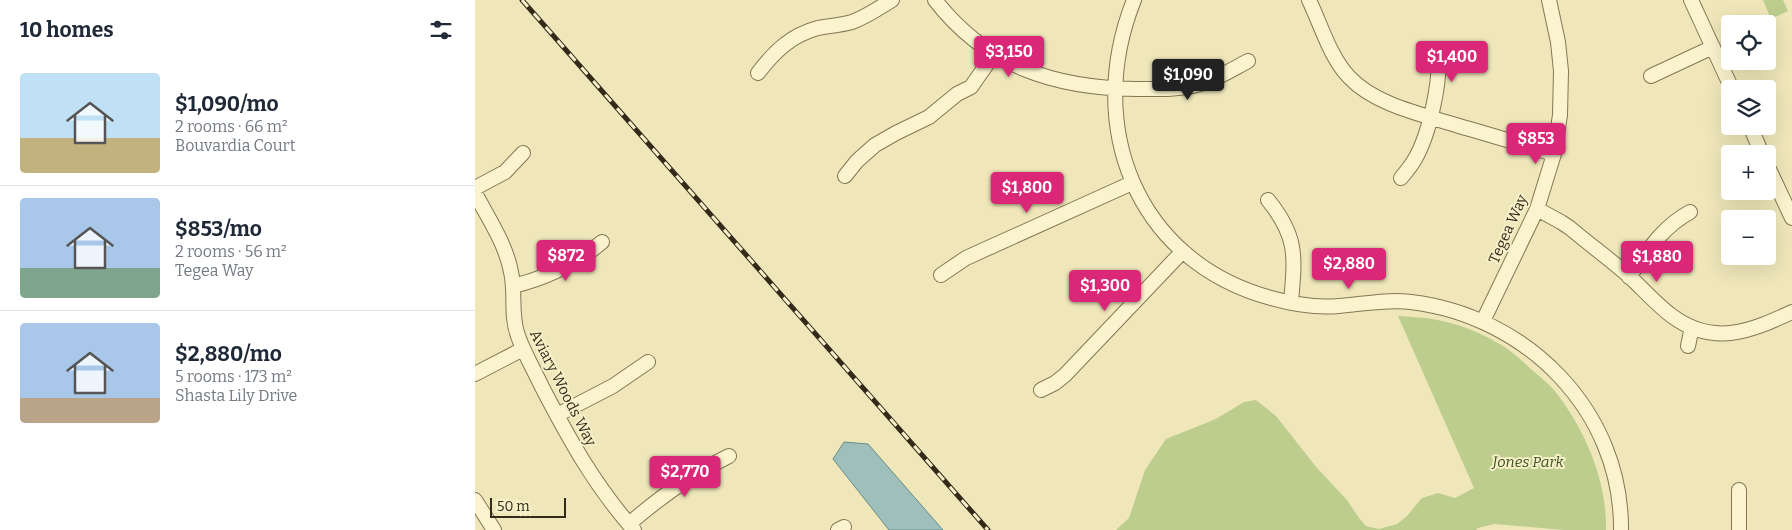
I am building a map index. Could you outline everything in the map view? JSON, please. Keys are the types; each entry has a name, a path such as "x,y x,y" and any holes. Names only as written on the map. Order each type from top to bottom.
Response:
{"street":[{"path":"758,74 778,49 797,36 818,28 853,21 892,0"},
{"path":"935,0 956,23 994,54 1026,70 1071,84 1098,88 1173,89 1218,78 1248,61"},
{"path":"1134,0 1125,24 1119,49 1116,88 1116,128 1118,141 1132,183 1157,223 1183,251 1212,273 1231,284 1266,297 1315,306 1410,301 1452,310 1483,321 1531,349 1567,383 1582,403 1594,424 1609,457 1618,492 1621,530"},
{"path":"1309,0 1337,60 1350,78 1377,98 1430,117 1554,154"},
{"name":"Tegea Way","path":"1483,321 1537,210 1554,154 1561,115 1562,78 1558,42 1549,0"},
{"path":"1691,0 1728,80"},
{"path":"1651,76 1713,47"},
{"path":"1401,178 1416,157 1430,117 1439,74 1437,49"},
{"path":"845,176 857,161 875,145 929,117 957,94 971,86 994,54"},
{"path":"475,188 505,172 523,153"},
{"path":"941,275 967,258 1132,183"},
{"path":"1776,184 1792,218"},
{"name":"Aviary Woods Way","path":"475,193 508,257 513,286 512,310 514,323 523,349 591,475 632,527"},
{"path":"1269,200 1285,224 1293,246 1295,268 1291,302"},
{"path":"1537,210 1561,222 1629,277 1665,311 1692,327 1715,333 1738,332 1760,327 1792,312"},
{"path":"1629,277 1662,232 1690,212"},
{"path":"513,286 543,278 575,261 602,242"},
{"path":"1041,390 1065,375 1183,251"},
{"path":"1688,346 1692,327"},
{"path":"475,374 523,349"},
{"path":"557,415 613,386 648,362"},
{"path":"632,527 663,496 684,481 729,456"},
{"path":"1739,490 1739,530"},
{"path":"475,500 494,530"}],"green space":[{"path":"1763,0 1783,0 1788,11 1776,17 1776,15 1769,15"},
{"name":"Jones Park","path":"1398,316 1440,320 1481,334 1511,351 1552,387 1575,421 1592,456 1603,493 1606,530 1564,530 1494,524 1476,530 1116,530 1129,518 1145,470 1166,439 1216,419 1244,402 1256,400 1276,416 1317,468 1347,500 1366,526 1379,529 1397,524 1407,516 1422,498 1438,493 1455,498 1474,488"}],"water":[{"path":"844,442 868,444 943,530 889,530 833,459"}],"railway":[{"path":"522,0 988,530"}]}
